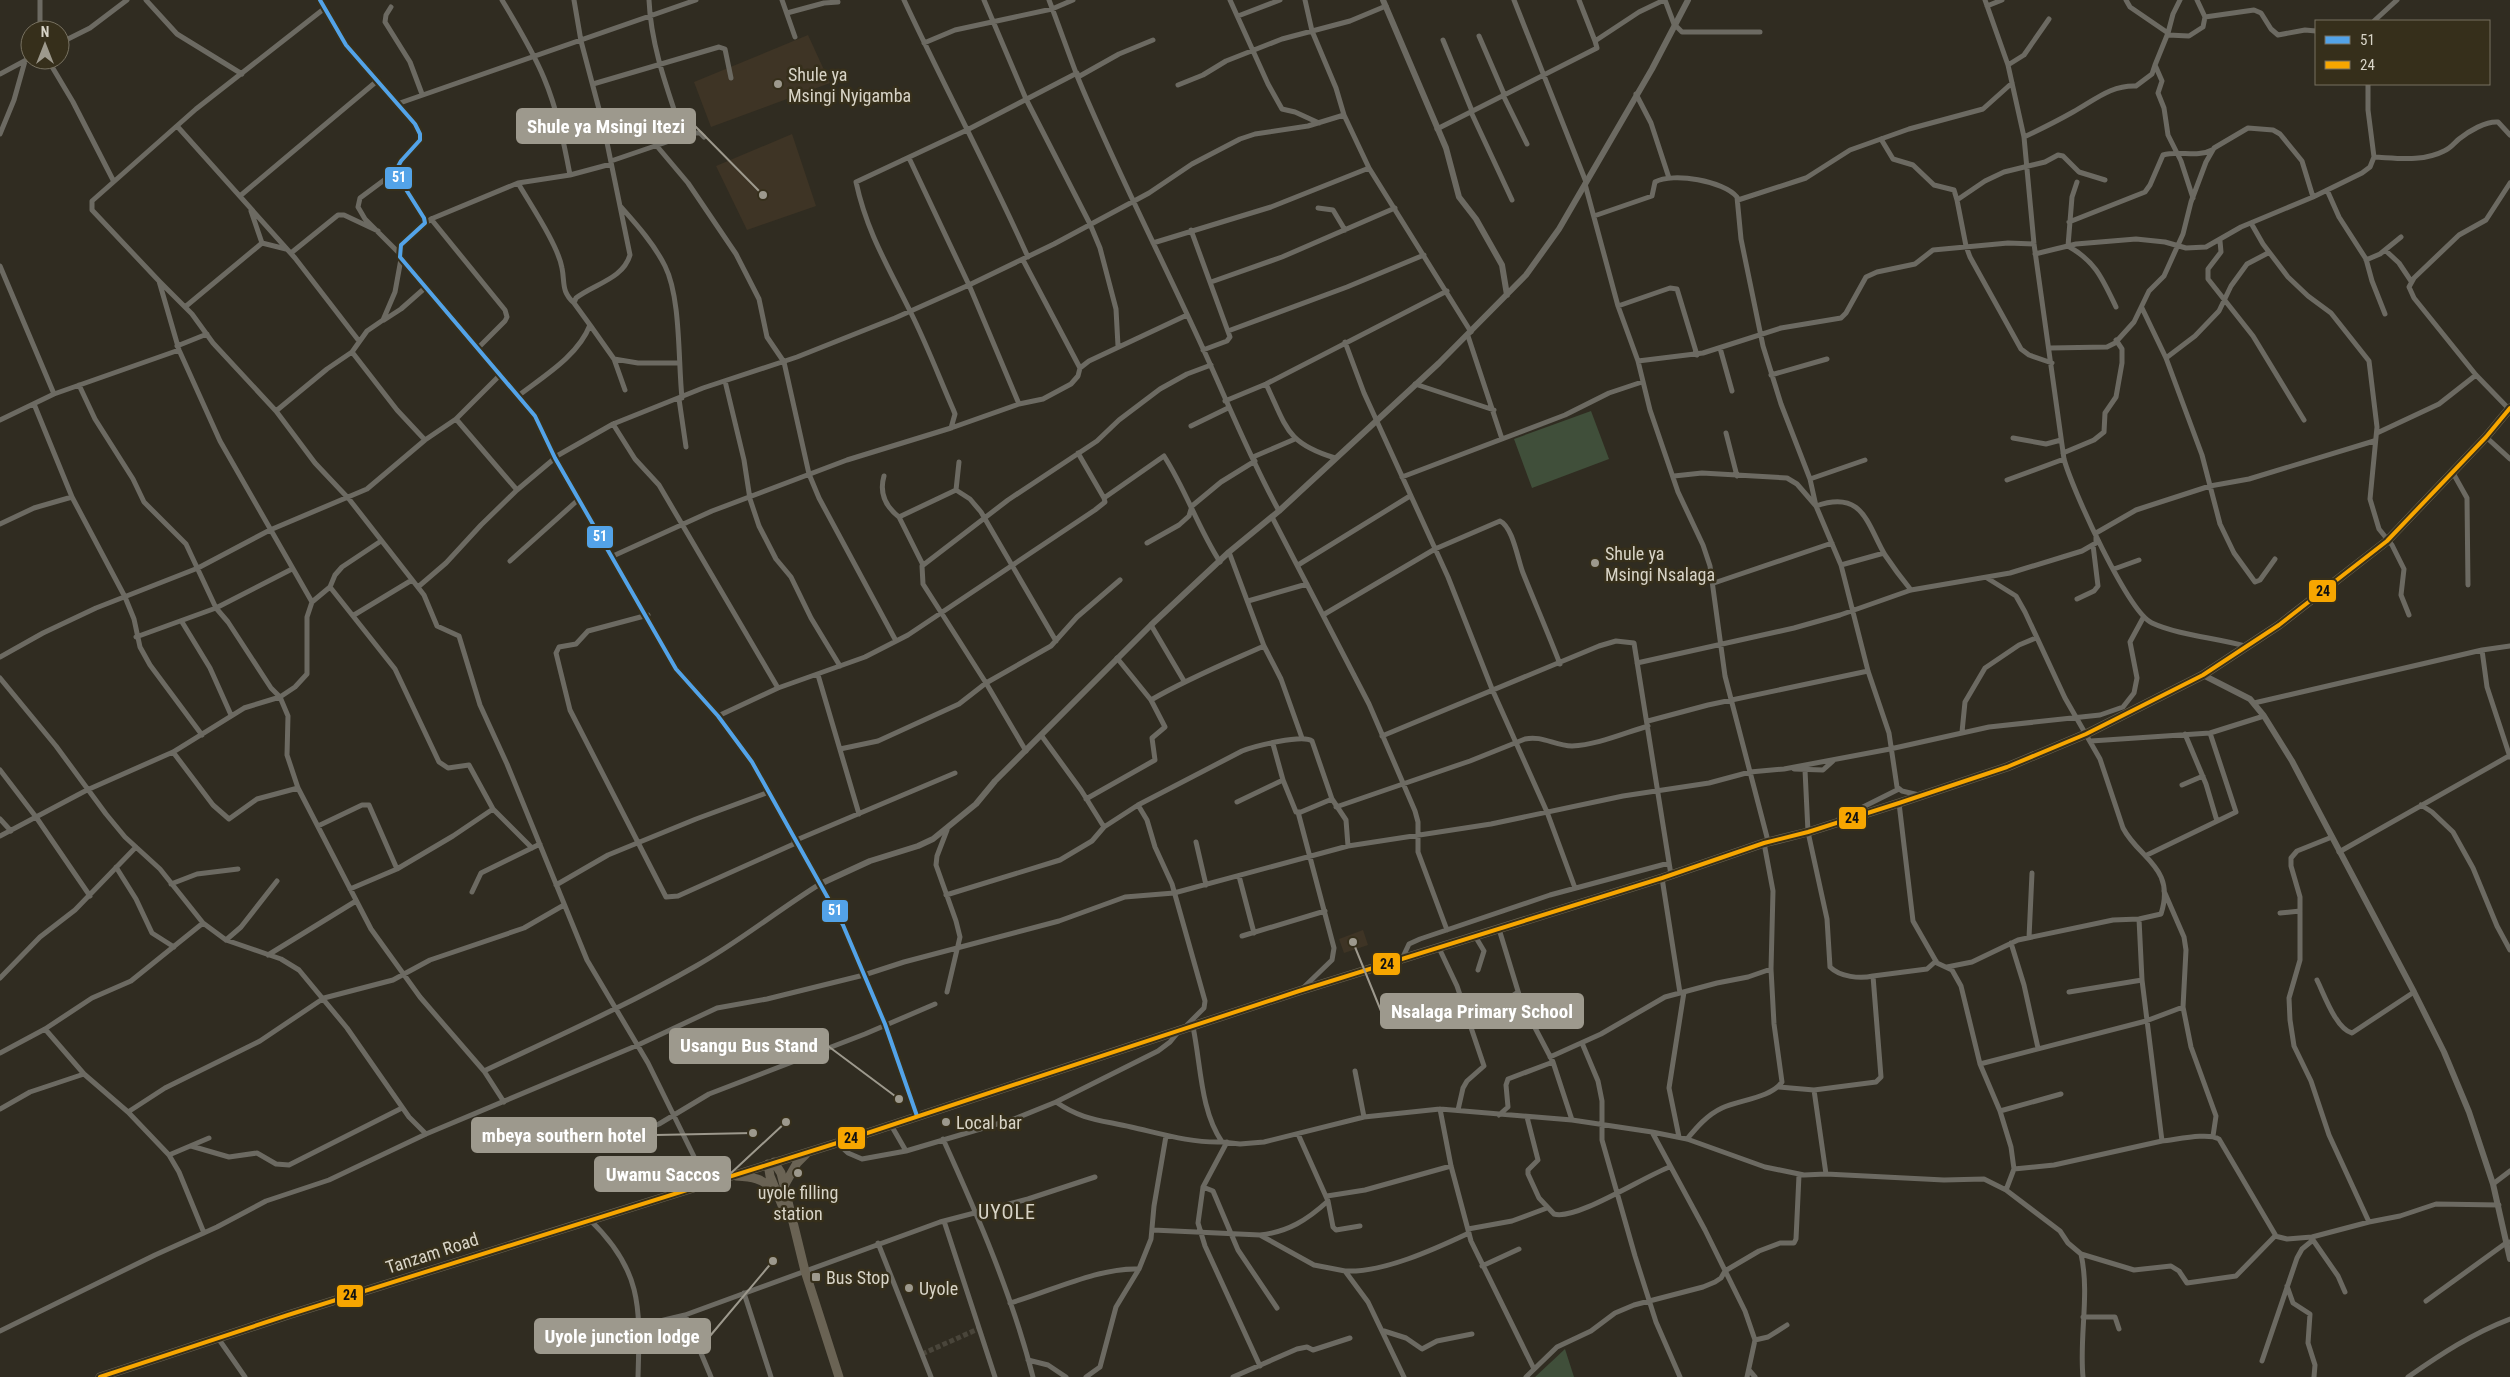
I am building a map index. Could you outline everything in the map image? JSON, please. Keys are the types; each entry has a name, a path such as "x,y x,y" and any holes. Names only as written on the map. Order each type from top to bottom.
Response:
{"highway":[{"name":"Tanzam Road","path":"100,1377 590,1219 837,1143 1300,991 1666,876 1766,842 1808,832 1899,803 2007,767 2088,737 2203,675 2279,625 2387,541 2453,473 2510,408"},
{"path":"781,1191 797,1163 811,1151"},
{"path":"771,1163 770,1176 781,1191 839,1377"},
{"path":"731,1176 755,1177 781,1191"}],"street":[{"path":"40,0 40,20"},
{"path":"70,38 90,28 127,0"},
{"path":"146,0 177,34 242,74"},
{"path":"320,0 346,45 415,124 420,137 418,143 398,165 395,172 365,193 358,203 358,207 365,219 400,256 540,424 555,457 648,615 676,669 745,750 843,925 885,1024 917,1116"},
{"path":"502,0 543,77 554,106 570,175"},
{"path":"574,0 581,40 593,84 630,250 628,261 615,275 580,294 574,303"},
{"path":"649,0 650,17 660,65 683,136"},
{"path":"397,104 696,0"},
{"path":"782,0 795,37"},
{"path":"613,556 682,524 809,474 869,452 951,428 1019,404 1038,400 1071,384 1078,376 1080,368 1025,259 994,182 904,0"},
{"path":"984,0 1026,99 1090,224 1100,248 1113,297 1118,346"},
{"path":"1049,0 1077,75 1133,201 1210,365 1228,408 1279,511"},
{"path":"924,43 955,30 1052,9 1073,0"},
{"path":"1230,0 1282,109 1295,112 1319,123"},
{"path":"1238,16 1280,0"},
{"path":"1305,0 1312,31 1339,94 1344,115 1369,168 1447,291 1469,334 1502,439"},
{"path":"1514,0 1585,183 1618,306 1638,361 1642,382 1684,506 1703,545 1714,583 1720,645 1730,701 1750,772 1766,842 1773,898 1771,969 1774,1030 1783,1077 1779,1087"},
{"path":"1437,129 1597,48 1579,0"},
{"path":"1595,41 1639,12 1664,0 1674,24 1682,32 1760,32"},
{"path":"484,1071 617,1009 715,955 820,884 870,860 918,846 947,830 976,804 995,780 1151,625 1229,552 1279,511 1469,334 1507,295 1536,262 1585,183 1688,0"},
{"path":"2002,0 1986,3 2008,65 2024,137 2035,254 2050,348 2061,440 2064,459 2074,490 2128,596 2143,618 2162,626 2245,646"},
{"path":"2126,0 2130,7 2168,34 2180,37 2193,34 2203,27 2205,17 2197,0"},
{"path":"2024,137 2055,122 2111,90 2129,84 2136,86 2152,74 2168,34 2172,16 2180,0"},
{"path":"2375,20 2397,0"},
{"path":"787,13 824,3 838,2"},
{"path":"1178,85 1203,75 1226,61 1282,39 1361,18 1385,3 1446,148 1459,197 1476,219 1502,265 1507,295"},
{"path":"391,7 386,15 385,22 410,62 422,94"},
{"path":"325,8 177,126 113,180 92,201 92,210 185,307 276,411 315,463 349,499 418,587 428,603 437,626 459,636 480,705 540,844 587,960 638,1045 707,1183"},
{"path":"2205,17 2254,10 2262,13 2271,29 2278,35 2305,30 2315,32"},
{"path":"2008,65 2024,55 2049,19"},
{"path":"1479,36 1527,144"},
{"path":"951,428 955,414 911,312 886,267 867,224 856,182 968,130 1026,99 1119,54 1153,40"},
{"path":"1443,40 1471,112 1512,200"},
{"path":"593,84 712,48 724,48 731,78"},
{"path":"0,74 20,64"},
{"path":"2155,65 2162,82 2158,93 2164,108 2166,127 2193,198"},
{"path":"0,134 24,70"},
{"path":"54,70 73,102 113,180"},
{"path":"240,196 377,81"},
{"path":"1738,200 1806,178 1850,150 1932,122 1984,109 2012,83"},
{"path":"2035,254 2068,246 2136,239 2178,245 2186,248 2200,248 2220,241 2251,223 2313,197 2367,170 2372,165 2374,158 2368,110 2368,85"},
{"path":"1636,94 1651,124 1669,178"},
{"path":"418,587 446,563 517,490 555,457 613,424 703,388 784,362 911,312 1025,259 1133,201 1192,164 1240,139 1319,123 1344,115"},
{"path":"2374,158 2433,156 2452,146 2463,136 2491,122 2498,122 2510,135"},
{"path":"177,126 289,251 359,341"},
{"path":"2069,222 2145,192 2150,185 2162,156 2176,153 2202,153 2248,128 2273,130 2280,134 2302,161 2313,197"},
{"path":"383,320 395,292 401,246 431,219 518,183 570,175 683,136 700,133 704,137"},
{"path":"1881,139 1893,159 1913,165 1934,185 1954,190 1966,246 2021,349 2029,355 2052,363"},
{"path":"656,145 688,183 746,270 759,299 767,337 784,362 809,474 829,518 896,641"},
{"path":"2050,348 2105,347 2116,340 2134,322 2149,291 2164,276 2178,245 2206,162 2214,148"},
{"path":"1957,200 1985,181 2010,170 2027,167 2060,155 2079,172 2105,180"},
{"path":"910,158 969,285 1019,404"},
{"path":"1152,243 1271,207 1369,168"},
{"path":"395,172 424,218 423,225"},
{"path":"1594,216 1652,196 1655,182 1669,178 1695,180 1722,187 1733,193 1738,200 1741,239 1760,334 1771,375 1810,480 1816,506 1841,565 1868,671 1889,733 1890,749 1899,789"},
{"path":"2068,246 2072,198 2076,182"},
{"path":"518,183 555,250 562,269 565,294 574,303 614,359 625,390"},
{"path":"2510,183 2486,220 2459,235 2412,281 2409,287 2414,298 2476,375 2510,408"},
{"path":"2327,190 2339,217 2366,260 2384,314"},
{"path":"249,206 262,243"},
{"path":"620,206 650,244 670,278 676,322 680,398 686,447"},
{"path":"1318,208 1333,210 1345,230"},
{"path":"1211,282 1282,257 1395,208"},
{"path":"289,251 338,215 344,215 379,232"},
{"path":"431,219 505,310 507,318 478,348"},
{"path":"2251,223 2268,253 2299,288 2331,314 2368,357 2374,392 2376,433 2370,499 2374,515 2404,569 2400,585 2401,599 2409,615"},
{"path":"1191,230 1230,337 1227,341 1203,350"},
{"path":"2366,260 2386,250 2401,237"},
{"path":"2220,241 2221,252 2207,272 2209,282 2253,336 2304,420"},
{"path":"262,243 289,251"},
{"path":"185,307 262,243"},
{"path":"1638,361 1697,355 1800,323 1841,318 1849,308 1866,277 1877,272 1914,264 1932,250 2008,243 2034,244"},
{"path":"2068,246 2087,257 2096,268 2116,307"},
{"path":"2386,250 2399,263 2412,281"},
{"path":"2166,358 2207,325 2220,311 2245,267 2268,253"},
{"path":"1228,331 1347,287 1424,255"},
{"path":"0,266 54,394"},
{"path":"159,281 178,348 220,441 312,602"},
{"path":"276,411 327,369 352,352 359,341 426,287"},
{"path":"1618,306 1670,288 1677,289 1697,355"},
{"path":"1225,401 1266,384 1447,291"},
{"path":"2142,308 2166,358 2202,455 2220,524 2234,553 2253,582 2260,580 2275,559"},
{"path":"1080,368 1118,346 1187,315"},
{"path":"518,396 578,346 590,325"},
{"path":"0,420 54,394 178,348 207,334"},
{"path":"2063,453 2094,440 2104,432 2104,413 2116,397 2122,363 2122,349 2116,340"},
{"path":"1345,342 1376,420 1435,549 1492,690 1547,812 1575,888"},
{"path":"1720,348 1732,391"},
{"path":"352,352 397,410 425,440"},
{"path":"614,359 645,364 678,363"},
{"path":"1771,375 1827,359"},
{"path":"1026,751 923,584 921,569 923,564 984,520 1008,500 1098,441 1119,420 1160,389 1210,365"},
{"path":"0,657 43,633 198,568 270,530 367,490 425,440 456,420 500,375"},
{"path":"2376,433 2439,404 2476,375"},
{"path":"725,381 744,460 750,498 767,543 776,559 790,577 811,618 840,666"},
{"path":"1402,477 1565,415 1609,393 1642,382"},
{"path":"1266,384 1286,427 1295,439 1308,449 1335,458"},
{"path":"1415,384 1494,410"},
{"path":"79,386 95,419 133,479 144,502 164,525 181,537 198,568 216,608 228,622 271,688 280,697 288,716 287,754 298,788 371,929 420,997 484,1071 504,1102"},
{"path":"34,404 72,497 125,597 134,619 136,637 150,665 202,735"},
{"path":"1191,426 1228,408"},
{"path":"456,420 517,490"},
{"path":"613,424 635,459 659,485 778,688"},
{"path":"1726,433 1737,476"},
{"path":"2486,437 2510,459"},
{"path":"2012,438 2046,444 2061,440"},
{"path":"1147,543 1179,525 1189,516 1192,506 1254,459 1295,439"},
{"path":"2076,599 2094,591 2098,586 2093,545 2096,533 2136,510 2210,486 2249,479 2374,441"},
{"path":"718,716 778,688 865,657 896,641 1096,510 1105,502 1104,498 1078,453"},
{"path":"1104,498 1164,456 1182,484 1220,562"},
{"path":"2007,480 2064,459"},
{"path":"1810,480 1865,460"},
{"path":"956,490 959,462"},
{"path":"1674,476 1702,473 1790,480 1816,506"},
{"path":"2453,473 2466,498 2468,585"},
{"path":"884,476 881,485 883,497 898,517 923,564"},
{"path":"956,490 970,499 981,512 1056,641"},
{"path":"898,517 956,490"},
{"path":"1298,564 1410,496"},
{"path":"0,524 34,508 72,497"},
{"path":"510,561 579,499"},
{"path":"1816,506 1840,501 1850,503 1858,508 1865,515 1884,553 1911,590"},
{"path":"1272,517 1369,704 1415,811 1418,852 1447,930"},
{"path":"1323,616 1435,549 1497,522 1504,522 1560,664"},
{"path":"0,836 87,790 173,752 231,715 253,705 280,697 295,687 307,674 307,617 312,602 330,587 342,567 381,541"},
{"path":"1714,583 1832,543"},
{"path":"1637,663 1794,628 1853,611 1911,590 1987,578 2082,551 2093,545"},
{"path":"1229,552 1264,646 1281,679 1302,738"},
{"path":"1841,565 1884,553"},
{"path":"2114,569 2139,560"},
{"path":"136,637 182,622 216,608 292,569"},
{"path":"1987,578 2016,596 2026,612 2036,638 2077,719 2100,759 2123,828 2128,838 2147,855 2158,871 2163,888 2176,914 2186,950 2183,1008 2191,1047 2216,1116 2213,1136"},
{"path":"354,615 412,580"},
{"path":"840,750 878,741 950,709 986,684 1042,652 1056,641 1077,617 1120,580"},
{"path":"1248,601 1308,584"},
{"path":"330,587 395,669 440,762 448,768 469,765 493,809 532,848"},
{"path":"648,615 588,631 576,644 559,648 556,653 570,710 666,897 670,898 955,773"},
{"path":"0,1331 204,1233 266,1201 329,1180 426,1134 638,1045 717,1008 767,999 864,975 957,947 1059,921 1126,897 1148,893 1174,893 1308,855 1348,846 1491,824 1657,791 1709,783 1750,772 1784,769 1835,760 1962,732 2010,725 2077,719 2110,712 2123,706 2132,698 2137,678 2130,639 2143,618"},
{"path":"182,622 210,668 231,715"},
{"path":"1151,625 1184,682"},
{"path":"1962,732 1965,702 1982,672 1995,660 2019,645 2036,638"},
{"path":"1382,736 1560,664 1599,646 1616,641 1634,644 1669,863 1666,876 1682,992 1669,1088 1680,1137"},
{"path":"1151,700 1184,682 1264,646"},
{"path":"2254,703 2482,650 2510,646"},
{"path":"2339,852 2510,757 2487,686 2482,650"},
{"path":"1086,800 1155,760 1152,738 1166,726 1151,700 1118,658"},
{"path":"1336,807 1401,782 1470,761 1516,742 1534,737 1560,745 1585,745 1648,724 1730,701 1868,671"},
{"path":"818,675 859,814"},
{"path":"2203,675 2254,703 2264,716 2292,761 2414,992 2444,1052 2469,1112 2499,1205 2510,1259"},
{"path":"0,678 56,746 87,790 136,847 151,860 203,923 226,940 295,967 324,998 348,1028 402,1108 426,1134"},
{"path":"2088,737 2210,733 2264,716"},
{"path":"2147,855 2236,811 2210,733"},
{"path":"2185,734 2203,776 2217,821"},
{"path":"1041,736 1104,827"},
{"path":"946,895 1060,860 1092,841 1104,827 1138,805 1247,749 1302,738 1312,741 1332,800 1346,820 1348,846"},
{"path":"1273,744 1283,780 1298,812 1308,855 1325,912 1334,955 1327,966 1300,991"},
{"path":"173,752 213,805 230,819 256,800 298,788"},
{"path":"1784,769 1823,770 1835,760"},
{"path":"0,770 36,817 90,896"},
{"path":"1805,770 1808,832 1827,919 1830,967 1833,970 1856,978 1930,968 1936,961"},
{"path":"2182,785 2203,776"},
{"path":"1237,802 1283,780"},
{"path":"1829,825 1899,789 1922,795"},
{"path":"556,886 594,861 769,792"},
{"path":"1298,812 1332,800"},
{"path":"1899,803 1912,921 1936,961 1956,975 1961,986 1980,1064 2000,1111 2011,1147 2014,1170 2006,1190"},
{"path":"318,826 362,805 369,806 397,869"},
{"path":"837,1143 848,1153 862,1159 906,1151 1014,1119 1056,1102 1158,1050 1170,1042 1206,1004 1191,945 1174,893 1155,847 1148,820 1138,805"},
{"path":"2421,805 2432,812 2453,832 2470,862 2497,926 2510,950"},
{"path":"350,889 397,869 453,836 493,809"},
{"path":"0,819 11,831"},
{"path":"947,830 936,860 959,930 947,992"},
{"path":"2332,837 2297,851 2291,858 2291,866 2300,894 2300,960 2289,1002 2293,1042 2311,1081 2329,1135 2369,1222"},
{"path":"1196,842 1206,885"},
{"path":"472,892 481,873 540,844"},
{"path":"0,978 40,937 90,896 136,847"},
{"path":"1402,960 1409,944 1447,930 1575,888 1669,863"},
{"path":"116,867 136,899 152,933 174,947"},
{"path":"171,884 197,874 238,869"},
{"path":"2029,938 2032,874"},
{"path":"1238,876 1254,933"},
{"path":"226,940 241,927 277,881"},
{"path":"1946,967 1972,962 2010,943 2029,938 2113,920 2139,919 2161,914 2163,888"},
{"path":"268,955 356,901"},
{"path":"128,1112 166,1088 260,1041 324,998 404,975 430,960 524,928 564,905"},
{"path":"2280,913 2300,911"},
{"path":"1242,936 1325,912"},
{"path":"2139,919 2146,1021 2162,1141"},
{"path":"0,1053 45,1029 92,998 131,981 203,923"},
{"path":"1499,929 1518,992 1527,1015 1551,1060 1572,1120"},
{"path":"1475,936 1484,951 1478,970"},
{"path":"2010,943 2024,985 2038,1048"},
{"path":"1439,948 1452,975 1484,1066 1467,1081 1463,1088 1458,1110"},
{"path":"1499,1115 1508,1106 1506,1085 1508,1079 1551,1060 1615,1026 1654,1002 1682,992 1748,977 1771,969"},
{"path":"1687,1139 1704,1121 1721,1109 1779,1087 1814,1090 1870,1084 1881,1077 1873,976"},
{"path":"2069,992 2142,980"},
{"path":"2317,980 2340,1023 2345,1030 2352,1033 2414,992"},
{"path":"1464,1008 1509,998 1518,992"},
{"path":"601,1148 651,1128 709,1094 936,1004"},
{"path":"1980,1064 2146,1021 2183,1008"},
{"path":"1193,1027 1209,1112 1216,1132 1224,1142"},
{"path":"45,1029 84,1074 128,1112 169,1155 179,1172 204,1233"},
{"path":"1582,1043 1598,1081 1602,1101 1604,1150 1648,1302 1680,1377"},
{"path":"1355,1071 1364,1117"},
{"path":"0,1109 30,1092 84,1074"},
{"path":"1814,1090 1826,1174"},
{"path":"2000,1111 2061,1094"},
{"path":"1056,1102 1070,1112 1095,1121 1192,1141 1264,1142 1364,1117 1440,1109 1572,1120 1680,1137 1755,1164 1799,1174 1944,1180 1984,1179 2006,1190 2060,1231 2081,1254 2134,1270 2170,1266 2179,1271 2187,1283 2236,1276 2276,1236"},
{"path":"191,1146 229,1157 257,1153 276,1164 289,1165 402,1108"},
{"path":"1440,1109 1451,1166 1469,1231 1482,1266 1534,1369"},
{"path":"1527,1117 1538,1160 1528,1170 1528,1174 1547,1208 1554,1214 1563,1214 1617,1194 1670,1167"},
{"path":"891,1124 906,1151"},
{"path":"1652,1132 1705,1230 1745,1311 1755,1340 1747,1377"},
{"path":"1298,1134 1327,1198 1333,1227 1336,1230 1360,1226"},
{"path":"1086,1377 1100,1367 1116,1307 1146,1255 1153,1230 1154,1206 1166,1136"},
{"path":"2014,1170 2054,1165 2162,1141 2213,1136 2222,1142 2276,1236 2287,1239 2312,1239 2445,1202 2499,1205"},
{"path":"169,1155 209,1138"},
{"path":"942,1139 960,1174 1010,1303 1033,1377"},
{"path":"1224,1142 1203,1187 1198,1215 1205,1246 1260,1366"},
{"path":"1153,1230 1272,1234 1300,1224 1327,1198 1365,1190 1451,1166"},
{"path":"2493,1184 2510,1171"},
{"path":"1526,1377 1566,1341 1591,1332 1615,1313 1715,1282 1725,1271 1759,1251 1780,1243 1794,1243 1799,1174"},
{"path":"639,1326 685,1315 878,1243 944,1221 1028,1199 1095,1177"},
{"path":"1203,1187 1213,1191 1229,1232 1244,1262 1277,1308"},
{"path":"1260,1235 1314,1265 1345,1271 1363,1271 1427,1251 1469,1231 1512,1221 1547,1208"},
{"path":"590,1219 608,1237 629,1270 634,1282 639,1326 638,1377"},
{"path":"944,1221 995,1377"},
{"path":"2262,1361 2297,1258 2302,1249 2312,1239"},
{"path":"2312,1239 2338,1276 2345,1292"},
{"path":"878,1243 931,1377"},
{"path":"2426,1301 2508,1243"},
{"path":"1482,1266 1519,1249"},
{"path":"2081,1254 2083,1317 2081,1353 2083,1377"},
{"path":"1010,1303 1094,1276 1125,1268 1139,1269"},
{"path":"1345,1271 1368,1302 1384,1331 1404,1377"},
{"path":"2287,1286 2293,1303 2310,1314 2308,1343 2315,1365 2314,1377"},
{"path":"744,1293 771,1377"},
{"path":"685,1315 711,1377"},
{"path":"2083,1317 2115,1317 2119,1328"},
{"path":"2408,1377 2465,1339 2488,1327 2510,1319"},
{"path":"1755,1340 1768,1337 1788,1325"},
{"path":"1384,1331 1398,1334 1422,1349 1437,1341 1472,1334"},
{"path":"218,1338 245,1377"},
{"path":"1233,1377 1297,1348 1307,1347 1313,1350 1350,1338"},
{"path":"1028,1360 1048,1365 1066,1377"},
{"path":"1749,1370 1755,1377"}],"shaded area":[{"path":"808,35 830,83 711,127 694,82"},
{"path":"792,134 816,206 747,230 716,166"},
{"path":"1363,930 1368,945 1344,953 1339,939"}],"green space":[{"path":"1591,411 1609,459 1532,488 1514,439"},
{"path":"1565,1349 1574,1377 1535,1377"}],"tunnel":[{"path":"922,1354 978,1329"}],"transit line":[{"name":"51","path":"320,0 346,45 415,124 420,134 420,140 401,161 395,172 424,218 425,223 401,245 400,257 535,416 555,458 676,669 718,716 752,762 843,925 885,1024 917,1116"},
{"name":"24","path":"100,1377 288,1315 837,1143 1299,991 1662,878 1764,843 1808,832 2007,767 2086,734 2203,675 2279,625 2387,541 2486,437 2510,408"}],"place":[{"name":"Shule ya Msingi Nyigamba","path":"778,84"},
{"name":"Shule ya Msingi Itezi","path":"763,195"},
{"name":"Shule ya Msingi Nsalaga","path":"1595,563"},
{"name":"Nsalaga Primary School","path":"1353,942"},
{"name":"Usangu Bus Stand","path":"899,1099"},
{"name":"Uwamu Saccos","path":"786,1122"},
{"name":"Local bar","path":"946,1122"},
{"name":"mbeya southern hotel","path":"753,1133"},
{"name":"uyole filling station","path":"798,1173"},
{"name":"Uyole junction lodge","path":"773,1261"},
{"name":"Bus Stop","path":"816,1277"},
{"name":"Uyole","path":"909,1288"}],"district":[{"name":"UYOLE","path":"1007,1212"}]}
